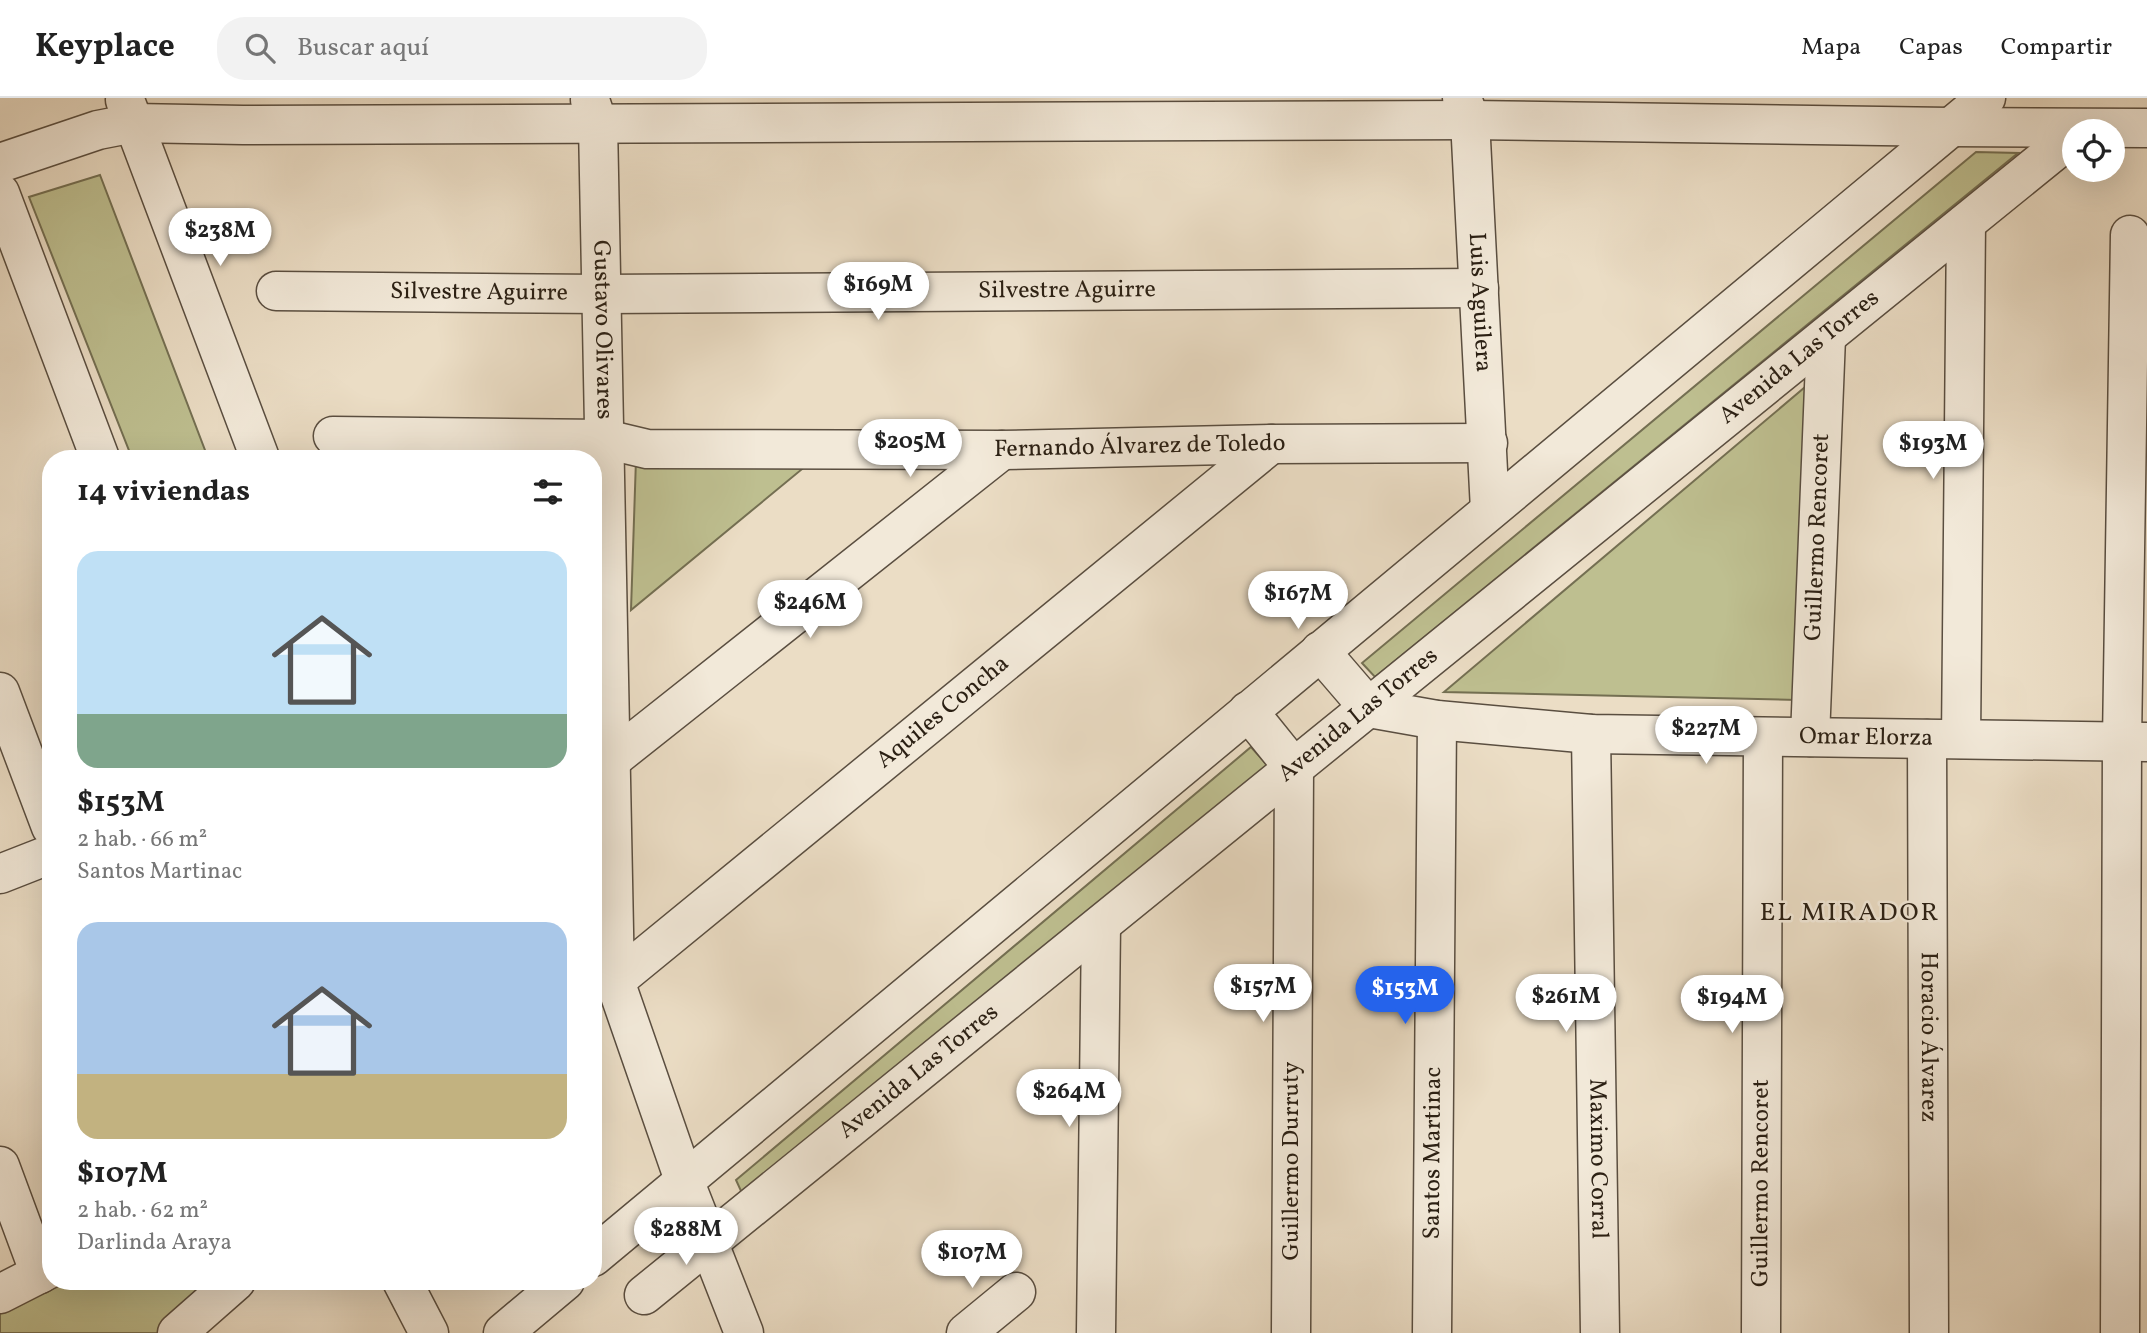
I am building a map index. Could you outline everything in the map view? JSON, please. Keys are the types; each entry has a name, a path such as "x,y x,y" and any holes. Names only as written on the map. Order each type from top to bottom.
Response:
{"street":[{"path":"602,1249 1986,98"},
{"name":"Avenida Las Torres","path":"2094,119 2119,98"},
{"name":"Luis Aguilera","path":"1466,109 1479,288 1490,510"},
{"path":"0,163 98,130 129,110 1656,110 1839,112 1950,127 2062,130"},
{"path":"129,110 257,450"},
{"name":"Gustavo Olivares","path":"594,111 605,439 602,526"},
{"path":"2125,129 2147,128"},
{"name":"Avenida Las Torres","path":"644,1295 2062,145"},
{"path":"0,194 97,450"},
{"name":"Horacio Álvarez","path":"1929,1333 1944,739 1966,223"},
{"path":"2120,1333 2135,742 2138,293 2130,235"},
{"name":"Silvestre Aguirre","path":"276,291 602,294 1479,288"},
{"name":"Guillermo Rencoret","path":"1810,737 1825,337"},
{"name":"Fernando Álvarez de Toledo","path":"333,436 605,439 647,449 1002,450 1271,444 1488,443"},
{"name":"Aquiles Concha","path":"615,981 1271,444"},
{"path":"602,761 1002,450"},
{"path":"1320,651 1369,708"},
{"path":"0,692 42,803"},
{"name":"Omar Elorza","path":"1369,708 1437,720 1591,734 2135,742"},
{"path":"1248,711 1294,768"},
{"name":"Santos Martinac","path":"1432,1333 1437,720"},
{"name":"Maximo Corral","path":"1591,734 1600,1333"},
{"name":"Guillermo Rencoret","path":"1761,1333 1763,737"},
{"name":"Gustavo Olivares","path":"602,761 615,981 684,1180 744,1333"},
{"name":"Guillermo Durruty","path":"1291,1333 1294,768"},
{"path":"0,874 42,858"},
{"path":"1096,1333 1101,925"},
{"path":"0,1166 42,1264"},
{"path":"0,1294 42,1273"},
{"path":"177,1333 226,1290"},
{"path":"407,1290 429,1333"},
{"path":"503,1333 554,1290"},
{"path":"966,1333 1016,1293"}],"green space":[{"path":"1976,152 2018,153 1375,677 1362,663"},
{"path":"100,175 205,450 129,450 29,197"},
{"path":"1811,382 1797,700 1444,692"},
{"path":"636,459 807,465 631,610"},
{"path":"1251,747 1268,766 746,1202 736,1180"},
{"path":"42,1285 42,1290 222,1290 172,1333 0,1333 0,1304"}],"district":[{"name":"EL MIRADOR","path":"1850,913"}]}
